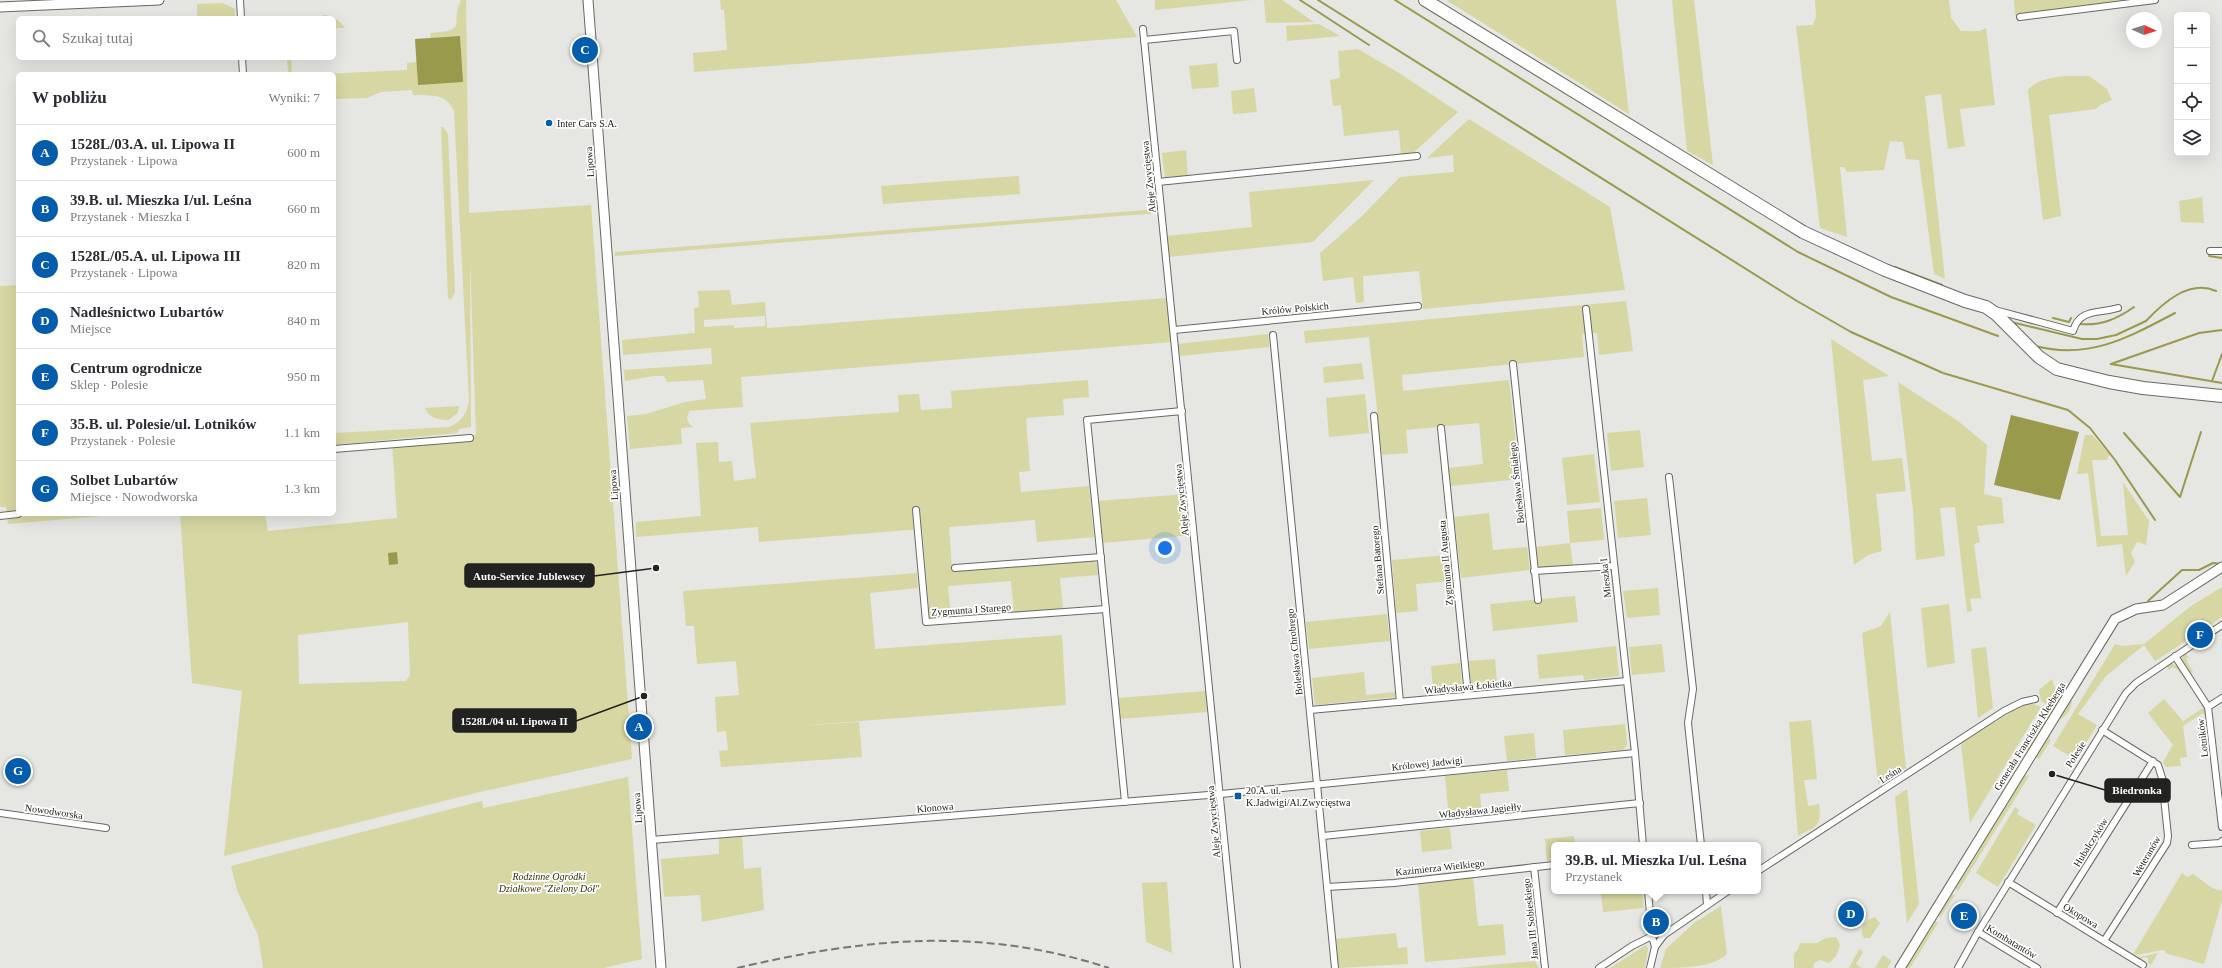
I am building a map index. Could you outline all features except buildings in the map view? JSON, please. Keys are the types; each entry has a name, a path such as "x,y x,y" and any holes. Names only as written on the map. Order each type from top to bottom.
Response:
{"highway":[{"path":"1425,0 1803,232 1885,270 1965,302 1986,307 1996,314 2040,357 2057,369 2130,386 2222,396"}],"street":[{"path":"0,7 159,0"},
{"path":"240,0 241,16"},
{"name":"Lipowa","path":"588,0 661,968"},
{"path":"2020,17 2155,0"},
{"name":"Aleje Zwycięstwa","path":"1143,29 1221,794 1237,968"},
{"path":"1144,40 1234,31 1237,60"},
{"path":"242,60 243,72"},
{"path":"1158,182 1417,156"},
{"path":"2210,251 2222,251"},
{"name":"Królów Polskich","path":"1174,330 1418,306"},
{"path":"1986,307 2073,331 2076,323 2082,316 2118,308"},
{"name":"Mieszka I","path":"1586,309 1636,753 1643,842"},
{"name":"Bolesława Chrobrego","path":"1273,335 1316,784 1323,836 1336,968"},
{"name":"Bolesława Śmiałego","path":"1513,364 1538,600"},
{"path":"1125,802 1087,420 1182,411"},
{"name":"Stefana Batorego","path":"1374,416 1400,702"},
{"name":"Zygmunta II Augusta","path":"1441,428 1468,695"},
{"path":"336,449 470,438"},
{"path":"1669,478 1693,689 1688,723 1701,842"},
{"name":"Zygmunta I Starego","path":"916,510 926,622 1106,609"},
{"path":"0,516 16,514"},
{"path":"955,568 1101,557"},
{"path":"1534,571 1614,566"},
{"name":"Generała Franciszka Kleeberga","path":"1900,968 2115,619 2136,609 2163,605 2222,567"},
{"name":"Polesie","path":"1958,968 2008,882 2126,693 2136,683 2222,625"},
{"name":"Lotników","path":"2175,656 2208,707 2222,827"},
{"name":"Władysława Łokietka","path":"1310,710 1627,681"},
{"path":"2208,707 2222,698"},
{"name":"Leśna","path":"1761,869 2009,708 2022,702 2035,699"},
{"path":"2102,730 2153,761"},
{"name":"Królowej Jadwigi","path":"1221,794 1636,753"},
{"name":"Hubalczyków","path":"2058,913 2153,761"},
{"name":"Weteranów","path":"2104,941 2167,842 2162,778 2158,765 2153,761"},
{"name":"Klonowa","path":"651,840 1221,794"},
{"name":"Władysława Jagiełły","path":"1323,836 1640,804"},
{"name":"Nowodworska","path":"0,813 106,828"},
{"path":"2192,845 2220,843 2222,841"},
{"name":"Kazimierza Wielkiego","path":"1327,887 1394,883 1551,865"},
{"name":"Jana III Sobieskiego","path":"1534,867 1545,968"},
{"name":"Okopowa","path":"2008,882 2143,964"},
{"path":"1648,894 1652,936 1655,947"},
{"path":"1706,894 1707,905"},
{"path":"1650,968 1655,947 1664,935 1676,925 1724,894"},
{"name":"Kombatantów","path":"1978,932 2037,968"},
{"path":"1599,968 1632,946 1652,936"}],"green space":[{"path":"461,0 466,0 469,213 591,205 632,759 484,791 224,856 242,691 192,683 180,516 265,516 268,531 397,518 392,441 476,435 470,257 471,427 459,429 457,433 336,445 336,433 449,427 461,420 468,405 469,400 454,111 451,105 442,98 431,95 413,95 412,90 381,92 367,98 336,99 336,73 407,70 407,63 417,62 418,85 460,37 431,38 430,33 443,32 455,28","holes":["408,622 410,675 406,681 299,684 298,635"]},
{"path":"720,0 1116,0 1137,37 694,72 693,53 727,50 724,10 721,10"},
{"path":"1155,0 1252,0 1155,10"},
{"path":"1264,0 1282,0 1314,22 1266,23"},
{"path":"1446,0 1616,0 1629,114"},
{"path":"1672,0 1694,0 1713,165 1687,151"},
{"path":"1815,0 1949,0 1951,18 1961,31 1980,31 1986,28 1995,105 1960,109 1965,146 1948,149 1941,94 1925,96 1945,279 1934,274 1919,160 1906,159 1903,142 1890,141 1884,170 1847,172 1844,167 1840,167 1847,237 1820,228 1796,26 1813,25 1816,17"},
{"path":"2014,0 2121,0 2121,3 2015,15"},
{"path":"223,3 235,9 235,16 197,16 197,4"},
{"path":"336,19 341,23 345,28 336,28"},
{"path":"1319,24 1340,36 1287,41 1286,26"},
{"path":"1358,49 1399,73 1458,112 1411,155 1401,156 1399,130 1344,136 1341,105 1333,106 1330,80 1340,78 1338,51"},
{"path":"287,60 291,60 292,72 288,72"},
{"path":"1217,63 1219,87 1192,89 1189,66"},
{"path":"2089,76 2107,89 2112,100 2100,105 2096,109 2049,115 2061,216 2043,220 2028,90 2040,81 2056,77"},
{"path":"1254,88 1257,112 1233,114 1231,91"},
{"path":"1469,119 1610,207 1625,290 1423,309 1419,271 1363,276 1364,302 1356,303 1353,277 1323,281 1320,253 1360,218 1400,177 1454,172 1453,155 1427,158"},
{"path":"441,127 443,127 448,134 455,291 451,300 448,298"},
{"path":"1186,150 1188,177 1165,179 1162,153"},
{"path":"1019,176 1020,194 883,204 881,186"},
{"path":"1374,180 1313,242 1169,257 1167,236 1252,227 1249,192"},
{"path":"2202,197 2204,223 2181,222 2179,201"},
{"path":"1158,209 1158,213 615,256 615,252"},
{"path":"16,285 16,516 102,516 8,524 6,507 0,507 0,286"},
{"path":"730,290 732,305 765,302 767,328 1167,298 1172,342 741,377 743,407 689,411 687,419 690,425 694,427 681,428 682,444 630,449 627,416 646,414 685,402 706,399 703,380 667,382 664,376 654,376 625,381 624,370 712,364 711,348 623,355 622,340 695,333 694,308 699,307 698,291","holes":["765,316 765,326 734,328 734,325 704,327 704,320"]},
{"path":"1626,301 1633,351 1599,355 1597,333 1582,334 1584,357 1402,375 1403,391 1509,380 1520,479 1451,486 1449,468 1483,464 1479,423 1406,430 1408,453 1382,455 1369,337 1305,343 1304,331"},
{"path":"1268,334 1269,347 1180,356 1178,344"},
{"path":"1831,339 1889,376 1863,380 1872,461 1902,458 1906,491 1876,494 1882,551 1868,555 1854,565"},
{"path":"1362,363 1364,379 1324,383 1323,367"},
{"path":"1088,380 1089,397 1063,399 1064,415 1026,418 1030,471 1019,472 1021,492 1089,486 1094,537 1037,542 1035,520 949,527 952,571 1091,560 1097,563 1098,575 1060,578 1063,609 1014,613 1011,581 948,586 951,618 930,620 922,529 759,542 758,527 636,537 636,522 701,516 696,443 718,442 719,462 732,461 734,481 756,478 750,423 899,412 898,395 919,394 921,410 952,408 951,391"},
{"path":"1898,382 1958,421 1987,445 1984,494 2002,498 2004,523 1977,526 1980,542 1974,544 1981,598 1970,599 1972,611 1967,612 1955,507 1940,508 1945,556 1916,560 1913,511"},
{"path":"1365,394 1369,433 1329,437 1326,398"},
{"path":"459,406 458,413 448,420 434,418 425,408"},
{"path":"1640,430 1644,467 1611,471 1607,433"},
{"path":"2085,435 2092,435 2110,455 2107,458 2108,460 2092,460 2101,536 2128,535 2123,482 2149,521 2146,545 2137,542 2131,553 2135,562 2126,576 2122,544 2097,547 2088,473 2077,474"},
{"path":"1594,454 1600,502 1567,505 1562,458"},
{"path":"1186,494 1191,535 1103,543 1098,501"},
{"path":"1647,498 1651,535 1618,538 1614,501"},
{"path":"1601,508 1604,540 1570,543 1567,511"},
{"path":"1489,513 1493,550 1527,547 1530,570 1461,578 1454,517"},
{"path":"1570,543 1573,565 1539,568 1536,547"},
{"path":"1448,555 1450,581 1416,584 1418,611 1396,613 1392,560"},
{"path":"917,573 918,588 870,593 875,649 1062,635 1066,705 796,726 859,722 862,757 721,767 719,751 728,750 726,731 717,732 715,697 739,695 736,661 697,664 694,626 686,626 683,591"},
{"path":"2222,587 2222,617 2204,630 2200,618 2189,625 2195,635 2155,661 2144,645 2106,676 2078,714 2097,725 2076,760 2053,746 2115,644 2122,646 2144,644 2191,606"},
{"path":"1658,588 1660,615 1627,618 1623,591"},
{"path":"1575,596 1578,622 1493,631 1490,604"},
{"path":"1949,604 1955,663 1927,668 1921,608"},
{"path":"1890,612 1906,768 1878,784 1862,633 1881,626"},
{"path":"1387,614 1390,641 1309,649 1306,622"},
{"path":"1662,644 1665,672 1632,675 1629,647"},
{"path":"1616,646 1619,676 1584,680 1583,675 1539,679 1537,655"},
{"path":"1986,647 1993,708 1978,718 1971,649"},
{"path":"2185,653 2189,657 2186,659 2193,672 2191,673 2182,659"},
{"path":"1495,659 1497,683 1471,685 1469,661"},
{"path":"1460,663 1462,687 1433,689 1431,666"},
{"path":"2170,663 2180,667 2186,679 2185,680 2177,669 2173,667 2169,670 2166,665"},
{"path":"1364,672 1366,695 1395,692 1395,697 1315,705 1312,678"},
{"path":"2052,679 2055,688 2062,697 2028,753 2025,748 2047,713 2045,703 2041,701 2039,690"},
{"path":"1206,691 1208,712 1120,719 1118,698"},
{"path":"2164,699 2183,721 2203,708 2201,705 2204,704 2207,714 2204,715 2203,713 2183,726 2187,757 2180,758 2181,766 2166,767 2163,762 2173,745 2148,713"},
{"path":"2072,700 2069,711 2060,719 2067,702 2070,703"},
{"path":"2031,703 2041,707 1970,823 1961,743 2022,705"},
{"path":"1811,720 1817,779 1804,780 1808,806 1819,804 1820,817 1819,822 1814,828 1798,836 1789,722"},
{"path":"1625,724 1627,745 1623,750 1565,755 1563,730"},
{"path":"1534,733 1536,758 1507,761 1504,736"},
{"path":"2050,736 2050,742 2039,759 2036,757 2037,753"},
{"path":"1507,770 1509,791 1480,794 1482,815 1449,818 1445,776"},
{"path":"2022,776 2029,776 1958,891 1954,886"},
{"name":"Rodzinne Ogródki Działkowe \"Zielony Dół\"","path":"628,777 642,959 604,968 263,968 258,935 237,890 231,866 482,801 483,808"},
{"path":"1907,789 1919,904 1907,923 1895,797"},
{"path":"2015,807 2019,810 2017,814 2036,825 1998,887 1976,873"},
{"path":"1450,828 1452,849 1422,852 1420,831"},
{"path":"742,835 744,869 761,867 764,910 702,922 700,895 664,897 661,859 719,854 719,837"},
{"path":"1574,836 1575,842 1551,842 1551,860 1547,861 1545,839"},
{"path":"2182,873 2187,877 2193,874 2212,888 2222,891 2222,900 2204,964 2165,953 2166,951 2162,950 2136,955 2134,953"},
{"path":"1473,877 1478,926 1503,924 1506,955 1425,962 1418,883"},
{"path":"1167,882 1172,953 1146,942 1142,883"},
{"path":"1601,894 1642,894 1644,908 1603,912"},
{"path":"1951,894 1955,895 1940,918 1938,912"},
{"path":"1721,906 1727,954 1721,959 1705,965 1660,968 1666,949 1694,923"},
{"path":"1875,917 1880,923 1870,938 1864,938 1862,935 1862,928 1868,920"},
{"path":"1935,921 1938,923 1910,968 1904,968 1932,922"},
{"path":"1396,933 1398,948 1407,947 1408,964 1339,968 1336,939"},
{"path":"1836,937 1840,945 1836,956 1829,963 1820,960 1814,963 1813,968 1794,968 1794,954 1800,943 1817,943 1826,938"},
{"path":"1646,945 1648,949 1645,968 1610,968"},
{"path":"1859,949 1863,952 1856,964 1862,968 1849,968"},
{"path":"2158,953 2151,965 2148,963 2148,958 2144,957 2139,960 2136,958"},
{"path":"1883,955 1892,961 1887,968 1875,968"},
{"path":"1535,961 1539,968 1457,968"}],"shaded area":[{"path":"460,36 463,82 418,85 415,39"},
{"path":"2011,415 2079,432 2060,500 1994,485"},
{"path":"397,552 398,564 389,565 388,553"}],"waterway":[{"path":"1300,0 1369,45"},
{"path":"1318,0 1797,301 1851,332 1943,373 2068,410 2090,428 2115,460 2155,520"},
{"path":"1395,0 1798,252 1891,297 1998,336"},
{"path":"2209,256 2222,258"},
{"path":"1895,267 1942,285"},
{"path":"2011,322 2082,339 2097,339 2116,335 2146,321 2168,300 2186,290 2206,288 2216,291"},
{"path":"2080,324 2102,323 2115,318 2134,307"},
{"path":"2035,346 2055,350 2074,350 2108,344 2125,338 2175,313"},
{"path":"2053,318 2069,322 2071,318"},
{"path":"2111,364 2199,333 2222,330"},
{"path":"2212,381 2222,354"},
{"path":"2111,364 2222,383"},
{"path":"2124,433 2180,497 2201,432"},
{"path":"2148,601 2182,570 2199,570 2213,563 2221,564"}],"railway":[{"path":"737,968 831,949 923,941 969,942 1015,946 1061,955 1109,968"}],"place":[{"name":"1528L/05.A. ul. Lipowa III","path":"585,50"},
{"name":"Inter Cars S.A.","path":"549,123"},
{"name":"Auto-Service Jublewscy","path":"656,568"},
{"name":"35.B. ul. Polesie/ul. Lotników","path":"2200,635"},
{"name":"1528L/04 ul. Lipowa II","path":"644,696"},
{"name":"1528L/03.A. ul. Lipowa II","path":"639,727"},
{"name":"Solbet Lubartów","path":"18,771"},
{"name":"Biedronka","path":"2052,774"},
{"name":"20.A. ul. K.Jadwigi/Al.Zwycięstwa","path":"1238,796"},
{"name":"Nadleśnictwo Lubartów","path":"1851,914"},
{"name":"Centrum ogrodnicze","path":"1964,916"},
{"name":"39.B. ul. Mieszka I/ul. Leśna","path":"1656,922"}]}
